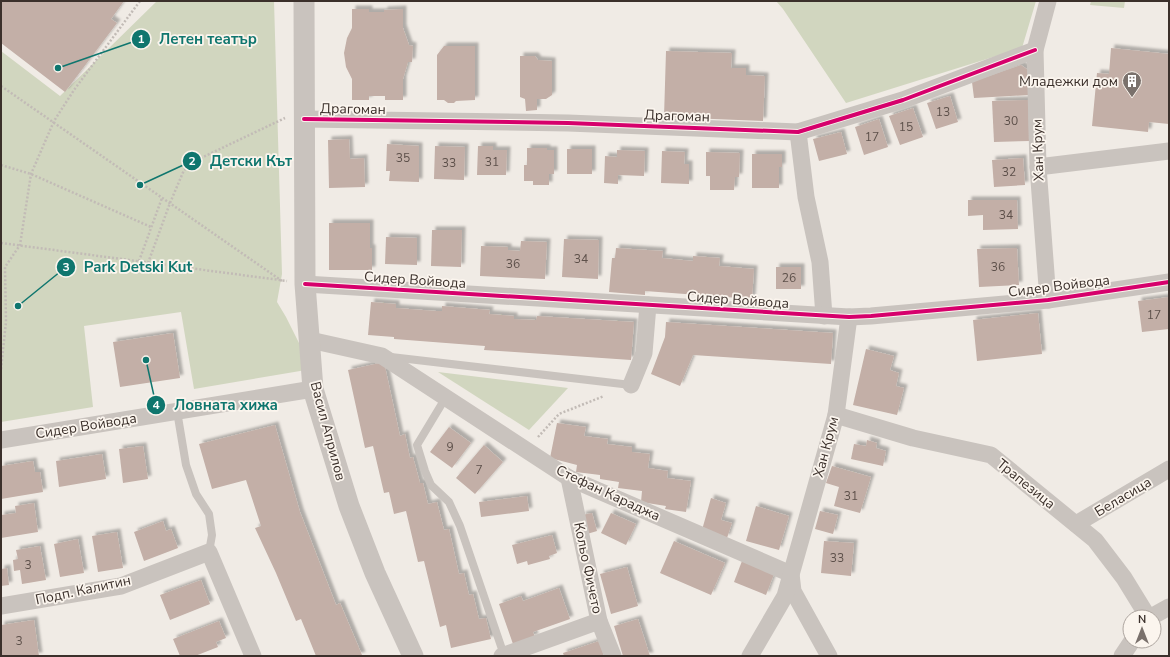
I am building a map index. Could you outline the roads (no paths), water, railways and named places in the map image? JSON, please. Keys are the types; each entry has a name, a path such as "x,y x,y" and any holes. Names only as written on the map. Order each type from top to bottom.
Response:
{"street":[{"name":"Васил Априлов","path":"304,1 305,284 313,389 349,506 375,573 413,656"},
{"name":"Хан Крум","path":"1048,1 1035,50 1038,167 1048,300"},
{"name":"Драгоман","path":"304,114 798,132 903,100 1035,50"},
{"path":"798,132 806,197 820,262 824,316"},
{"path":"1038,167 1169,151"},
{"name":"Сидер Войвода","path":"305,284 849,317 1048,300 1169,282"},
{"path":"631,385 644,353 648,305"},
{"name":"Хан Крум","path":"750,656 785,596 836,415 849,317"},
{"name":"Стефан Караджа","path":"310,340 382,356 569,478 791,574"},
{"name":"Сидер Войвода","path":"1,440 313,389"},
{"name":"Трапезица","path":"836,415 913,438 991,455 1095,540 1124,578 1143,609"},
{"name":"Беласица","path":"1076,524 1169,469"},
{"name":"Кольо Фичето","path":"569,478 599,621 612,656"},
{"path":"209,552 253,656"},
{"name":"Подп. Калитин","path":"1,606 121,586 209,552"},
{"path":"791,574 793,591 828,656"},
{"path":"503,656 599,621"}],"lane":[{"path":"382,356 631,385"},
{"path":"446,398 417,445 425,472 431,485 449,502 460,526 503,656"},
{"path":"177,411 186,465 196,494 209,514 212,535 209,552"}],"place":[{"name":"Летен театър","path":"58,68"},
{"name":"Младежки дом","path":"1132,98"},
{"name":"Детски Кът","path":"140,185"},
{"name":"Park Detski Kut","path":"18,306"},
{"name":"Ловната хижа","path":"146,360"}]}
